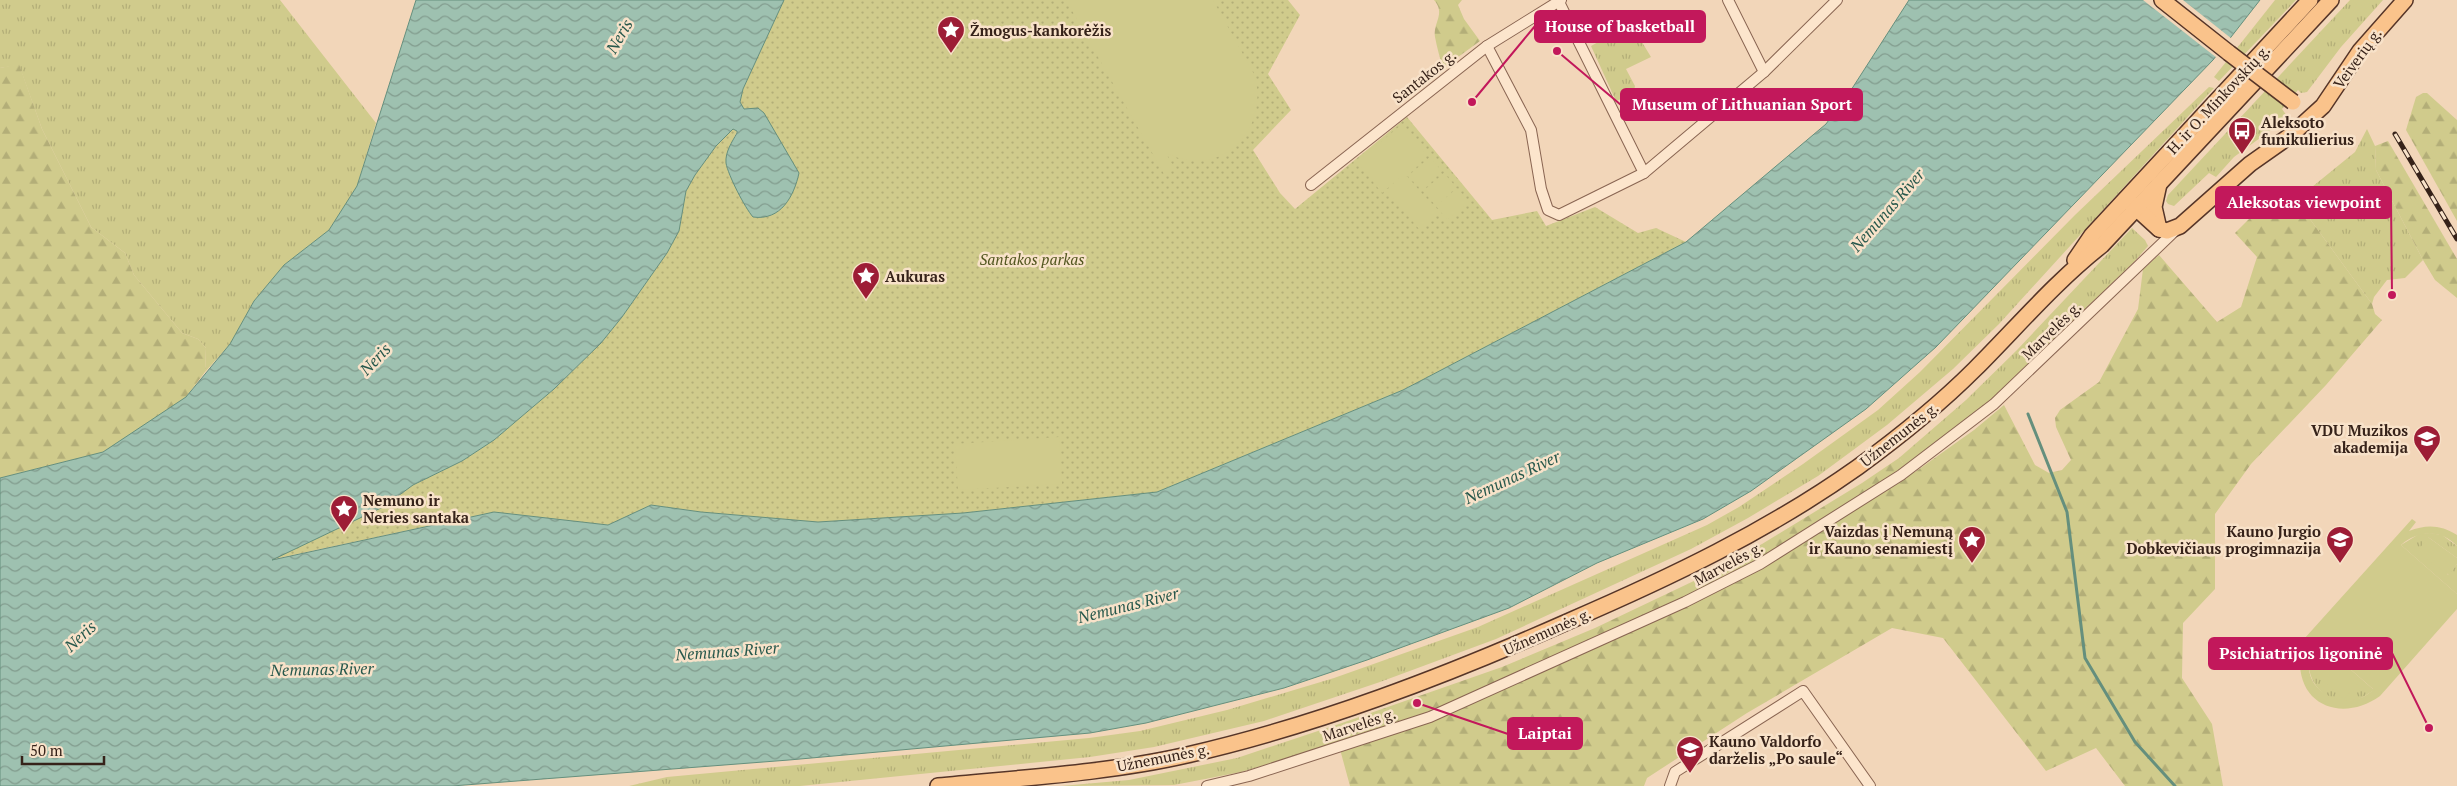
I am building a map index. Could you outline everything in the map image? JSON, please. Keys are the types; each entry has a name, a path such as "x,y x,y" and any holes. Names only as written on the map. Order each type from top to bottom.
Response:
{"main road":[{"path":"2162,0 2310,116"},
{"name":"H. ir O. Minkovskių g.","path":"2131,203 2310,0"},
{"name":"H. ir O. Minkovskių g.","path":"2131,203 2160,184 2330,0"},
{"name":"Veiverių g.","path":"2180,226 2250,164 2291,135 2323,106 2374,32 2405,0"},
{"path":"2160,184 2154,207 2160,229"},
{"path":"2131,203 2160,229 2167,231 2180,226"},
{"name":"Užnemunės g.","path":"938,786 1086,771 1184,756 1272,733 1429,680 1507,649 1634,593 1746,538 1859,466 1940,402 1971,373 2063,277 2102,245 2131,203"}],"street":[{"path":"1559,0 1644,173"},
{"name":"Santakos g.","path":"1311,185 1487,46 1559,0"},
{"path":"1728,0 1764,72"},
{"path":"1487,46 1531,130 1541,188 1548,210 1559,214 1644,173 1764,72 1837,0"},
{"name":"Marvelės g.","path":"1207,786 1249,776 1430,717 1686,602 1760,564 1901,475 1962,429 2032,369 2180,226"},
{"path":"1670,786 1675,772 1803,691 1870,786"}],"green space":[{"path":"0,0 280,0 376,123 357,186 329,230 284,265 254,301 230,344 205,372 206,348 198,339 182,333 134,275 125,253 91,227 42,129 19,65 0,68"},
{"name":"Santakos parkas","path":"784,0 1288,0 1300,15 1268,74 1291,110 1253,150 1280,193 1295,209 1407,117 1492,220 1537,211 1546,226 1595,207 1638,233 1656,228 1686,242 1403,390 1157,492 963,513 818,522 701,512 651,505 608,525 494,512 269,560 383,507 413,485 462,461 494,440 554,389 601,343 622,317 667,253 679,231 686,191 716,146 733,129 737,131 731,145 753,217 770,216 780,210 755,108 744,109 740,102 743,89"},
{"path":"1066,0 1213,0 1255,76 1257,96 1255,115 1247,132 1236,146 1222,155 1205,160 1186,160 1166,153 1174,168 1164,174"},
{"path":"1434,0 1462,0 1458,5 1464,19 1480,41 1443,68 1435,37 1439,10"},
{"path":"2275,0 2296,0 2219,81 2214,77"},
{"path":"2350,0 2383,0 2341,47 2307,92 2301,93 2298,90 2282,109 2287,116 2286,119 2234,157 2216,177 2209,173 2174,206 2168,204 2166,201 2168,195"},
{"path":"1631,24 1651,57 1626,69 1635,86 1633,95 1616,101 1591,46"},
{"path":"19,64 42,129 91,227 125,253 134,275 182,333 198,339 206,348 205,372 186,397 103,452 0,478 0,68"},
{"path":"2209,87 2214,88 1999,324 1953,369 1887,425 1818,476 1748,518 1691,549 1496,639 1380,682 1264,721 1154,747 1090,757 800,786 629,786 667,777 1089,738 1140,731 1227,710 1334,678 1478,627 1707,525 1739,507 1803,464 1878,410 1920,372 2075,215"},
{"path":"2427,93 2457,120 2457,221 2406,130 2416,97"},
{"path":"1402,124 1427,155 1382,193 1357,162"},
{"path":"2367,129 2375,146 2376,170 2423,260 2405,278 2387,280 2374,297 2372,304 2296,200 2355,152"},
{"path":"2388,141 2457,259 2457,298 2435,280 2376,170 2375,146"},
{"path":"1430,157 1442,171 1421,189 1409,175"},
{"path":"1444,173 1456,187 1435,205 1423,191"},
{"path":"1407,176 1438,212 1419,229 1388,192"},
{"path":"1457,188 1469,202 1447,220 1436,206"},
{"path":"2296,200 2372,304 2375,314 2382,320 2326,385 2251,464 2215,514 2215,589 2183,623 2182,678 2212,724 2223,786 2125,786 2096,748 2046,771 1943,638 1892,628 1747,713 1647,778 1644,786 1350,786 1341,753 1342,723 1502,667 1595,628 1719,569 1722,577 1760,554 1759,548 1762,544 1862,483 1899,458 1903,463 1909,463 1915,472 1974,430 2004,405 2035,465 2049,473 2062,470 2071,460 2056,427 2055,418 2060,410 2099,382 2138,309 2143,269 2159,255 2217,322 2241,307 2257,257 2235,233 2262,206 2285,209"},
{"path":"2132,228 2145,240 2148,246 2134,262 1982,408 1909,463 1903,463 1899,458 1966,400 2017,350"},
{"path":"1059,437 1062,484 958,490 955,444"},
{"path":"2412,519 2416,522 2409,531 2422,527 2440,527 2457,535 2457,546 2451,540 2437,534 2415,536 2401,545 2457,594 2457,609 2380,696 2366,704 2352,708 2338,708 2326,705 2315,699 2307,689 2301,675 2300,659 2293,665 2286,659","holes":["2317,640 2373,689 2364,697 2352,700 2335,698 2320,690 2311,677 2309,669 2344,699 2360,681 2326,650 2309,668 2310,652"]},
{"path":"2419,534 2442,535 2457,546 2457,558 2428,537 2448,575 2457,564 2457,594 2401,545"},
{"path":"2428,537 2457,558 2457,564 2449,575 2417,552"},
{"path":"1762,544 1759,548 1760,554 1721,577 1719,569"},
{"path":"2317,640 2374,690 2359,699 2349,701 2337,700 2327,696 2319,689 2313,681 2309,660 2311,650"},
{"path":"1342,723 1341,743 1241,772 1174,785 1061,786 1129,780 1237,758"}],"water":[{"path":"416,0 784,0 743,89 740,102 744,109 758,108 764,113 799,173 797,182 790,198 779,211 763,217 753,217 737,191 726,163 728,151 737,133 733,129 716,146 686,191 679,231 667,253 622,317 601,343 554,389 494,440 462,461 413,485 383,507 272,560 494,512 608,525 651,505 701,512 818,522 963,513 1157,492 1403,390 1686,242 1826,124 1853,87 1909,0 2260,0 2213,60 1936,347 1866,409 1751,491 1703,519 1597,563 1509,608 1367,660 1284,688 1146,723 1090,733 789,760 452,786 0,786 0,478 103,452 186,397 230,344 254,301 284,265 329,230 357,186"}],"pier":[{"path":"2143,0 2183,0 2232,39 2217,58"}],"waterway":[{"path":"2028,414 2067,512 2085,658 2135,742 2175,786"}],"railway":[{"path":"2395,134 2457,239"}],"place":[{"name":"Museum of Lithuanian Sport","path":"1557,51"},
{"name":"Žmogus-kankorėžis","path":"951,54"},
{"name":"House of basketball","path":"1472,102"},
{"name":"Aleksoto funikulierius","path":"2242,155"},
{"name":"Aleksotas viewpoint","path":"2392,295"},
{"name":"Aukuras","path":"866,300"},
{"name":"VDU Muzikos akademija","path":"2427,463"},
{"name":"Nemuno ir Neries santaka","path":"344,533"},
{"name":"Vaizdas į Nemuną ir Kauno senamiestį","path":"1972,564"},
{"name":"Kauno Jurgio Dobkevičiaus progimnazija","path":"2340,564"},
{"name":"Laiptai","path":"1417,703"},
{"name":"Psichiatrijos ligoninė","path":"2429,728"},
{"name":"Kauno Valdorfo darželis „Po saule“","path":"1690,774"}],"water label":[{"name":"Neris","path":"619,36"},
{"name":"Nemunas River","path":"1887,210"},
{"name":"Neris","path":"375,359"},
{"name":"Nemunas River","path":"1512,477"},
{"name":"Nemunas River","path":"1128,605"},
{"name":"Neris","path":"80,636"},
{"name":"Nemunas River","path":"727,651"},
{"name":"Nemunas River","path":"322,669"}]}
